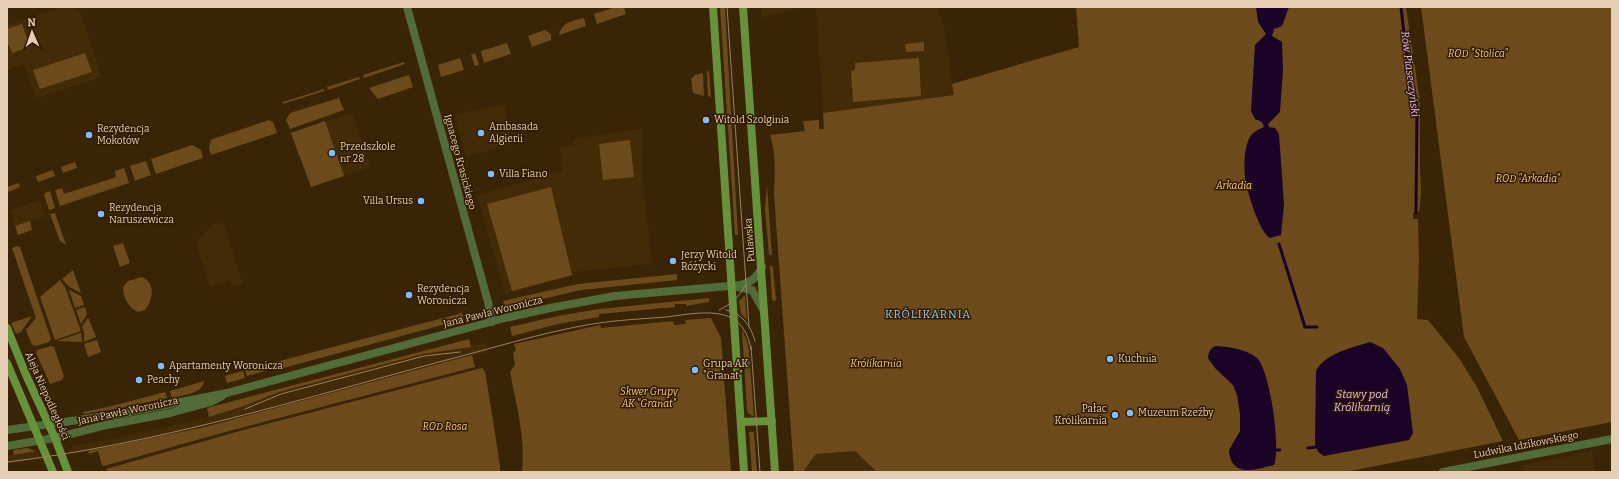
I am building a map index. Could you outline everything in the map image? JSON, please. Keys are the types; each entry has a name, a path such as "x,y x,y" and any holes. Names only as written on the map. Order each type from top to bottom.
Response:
{"main road":[{"path":"713,7 744,472"},
{"name":"Puławska","path":"743,7 776,472"},
{"name":"Aleja Niepodległości","path":"7,328 26,375 55,438 68,472"},
{"path":"7,363 52,472"},
{"path":"741,422 772,421"}],"street":[{"name":"Ignacego Krasickiego","path":"407,7 488,302 492,322"},
{"name":"Jana Pawła Woronicza","path":"7,430 152,408 226,393 492,322 555,307 615,296 732,287 752,281 762,267"},
{"path":"732,287 752,290 756,294 764,313"},
{"name":"Jana Pawła Woronicza","path":"7,446 40,441 102,426 149,418 211,402 226,393"},
{"name":"Ludwika Idzikowskiego","path":"1444,472 1612,439"}],"shaded area":[{"path":"63,7 74,7 79,10 102,77 36,98 24,64 7,70 7,25"},
{"path":"761,7 803,7 761,18"},
{"path":"816,7 938,7 945,32 954,95 823,113"},
{"path":"504,104 512,144 466,157 455,115"},
{"name":"Przedszkole nr 28","path":"352,113 370,167 311,187 291,133"},
{"path":"643,128 642,173 652,264 574,272 575,275 505,294 477,195 562,171 560,147 574,145 573,139"},
{"path":"40,200 46,216 15,226 10,210"},
{"path":"223,222 243,284 232,287 230,281 210,287 196,244 211,226"},
{"path":"486,343 488,352 205,427 133,443 71,454 72,446 118,438 209,417 244,406 279,392 423,354 459,349"},
{"path":"37,451 42,459 7,464 7,456"},
{"path":"855,451 877,472 803,472 816,454"},
{"path":"1592,451 1596,472 1524,472 1523,465"}],"green space":[{"path":"616,7 624,7 626,14 597,24 594,14"},
{"path":"720,7 725,7 738,235 735,235"},
{"name":"Arkadia","path":"1076,7 1406,7 1420,102 1421,193 1419,212 1413,213 1413,219 1418,219 1419,260 1417,319 1428,320 1459,358 1477,387 1503,441 1345,472 877,472 855,451 816,454 803,472 794,472 774,194 774,157 770,135 805,131 803,121 819,120 819,129 824,129 823,113 954,95 952,84 1079,47"},
{"name":"ROD \"Arkadia\"","path":"1421,7 1612,7 1612,422 1519,440 1464,337"},
{"path":"584,18 586,26 559,35 562,27 572,21"},
{"path":"22,24 30,47 12,53 9,45 7,45 7,29"},
{"path":"545,30 551,34 551,40 532,47 528,36"},
{"path":"924,42 924,51 906,52 905,44"},
{"path":"507,43 511,54 484,63 481,51"},
{"path":"85,53 92,72 40,89 33,70"},
{"path":"475,53 479,65 475,66 471,55"},
{"path":"460,58 464,70 441,77 438,65"},
{"path":"919,58 921,96 853,102 851,71 855,70 855,63"},
{"path":"404,62 405,64 364,78 363,75"},
{"path":"709,70 711,97 708,96 707,72"},
{"path":"703,73 704,96 693,93 691,79 695,75"},
{"path":"409,75 413,87 378,99 369,88"},
{"path":"359,77 360,79 328,90 327,87"},
{"path":"324,89 324,91 283,104 283,102"},
{"path":"339,98 344,110 290,129 286,120 290,113"},
{"path":"269,120 273,122 277,133 211,155 209,148 211,140"},
{"path":"325,121 344,176 311,187 291,133"},
{"path":"630,140 634,177 603,180 599,144"},
{"path":"192,145 201,150 203,158 156,174 151,159"},
{"path":"146,161 151,175 135,181 130,166"},
{"path":"75,162 77,168 63,173 61,167"},
{"path":"124,168 129,183 60,206 55,190 62,188 64,194 116,177 115,171"},
{"path":"53,170 55,176 38,182 36,176"},
{"path":"19,183 20,187 8,192 7,187"},
{"path":"767,185 772,255 769,255 765,209"},
{"path":"551,187 572,275 512,291 487,204"},
{"path":"50,191 55,208 49,210 44,195"},
{"path":"55,213 66,245 60,241 50,214"},
{"path":"30,221 32,230 18,235 15,226"},
{"path":"123,243 130,263 120,267 113,246"},
{"path":"17,246 20,247 51,339 49,342 36,346 32,345 26,330 36,318 12,248"},
{"path":"770,265 773,267 776,301 772,300"},
{"path":"73,270 81,293 68,286 62,279"},
{"path":"677,274 677,280 581,290 509,307 505,307 503,301 578,284"},
{"path":"142,277 150,283 152,292 148,306 145,310 138,312 131,308 127,302 123,287 128,281"},
{"path":"60,280 65,287 81,331 55,340 40,297"},
{"path":"69,290 81,296 84,305 75,308"},
{"path":"745,295 747,320 741,314 739,301"},
{"path":"709,298 709,302 686,306 686,304 675,304 675,307 599,314 599,317 558,324 512,336 510,327 558,316 599,309"},
{"path":"85,307 87,314 81,324 76,310"},
{"path":"462,313 464,319 276,370 275,368 247,376 245,370"},
{"path":"32,316 21,332 16,334 11,323"},
{"name":"Skwer Grupy AK \"Granat\"","path":"711,318 721,338 731,472 522,472 522,434 510,372 515,365 513,353 516,350 514,344 600,325 601,328 673,321 674,325 686,324 685,320"},
{"path":"87,319 89,319 96,337 84,342 84,332 82,327"},
{"path":"742,330 747,341 749,351 754,417 748,413 747,410"},
{"path":"81,333 82,342 57,341"},
{"path":"469,339 471,347 423,354 279,392 244,406 209,417 207,408"},
{"path":"97,340 101,352 88,357 84,344"},
{"path":"51,346 54,347 64,376 62,380 50,384 36,353 37,350"},
{"path":"472,355 475,367 229,431 104,466 102,465 98,451 89,454 88,451 205,427"},
{"name":"ROD Rosa","path":"482,368 485,371 500,472 108,472 106,469 247,429"},
{"path":"243,371 245,378 227,383 225,376"},
{"path":"204,381 200,389 186,395 172,398 170,391"},
{"path":"165,392 167,398 121,408 84,414 83,412 108,407"},
{"path":"749,432 754,432 757,472 752,472"},
{"path":"27,448 36,451 14,455 13,450"}],"water":[{"name":"Arkadia","path":"1256,7 1289,7 1282,26 1274,29 1272,36 1282,42 1283,70 1280,112 1268,124 1269,127 1275,128 1279,134 1284,204 1281,235 1270,238 1262,228 1254,211 1245,178 1244,164 1248,141 1254,132 1264,127 1262,122 1255,119 1251,111 1255,45 1266,34 1258,22"},
{"name":"Stawy pod Królikarnią","path":"1370,342 1383,348 1400,369 1407,385 1413,433 1409,440 1324,456 1318,452 1315,444 1316,371 1320,365 1332,355"},
{"path":"1216,346 1248,352 1257,358 1262,365 1273,410 1276,443 1274,465 1259,469 1245,470 1234,465 1231,459 1229,450 1240,431 1240,414 1237,395 1233,385 1215,368 1208,358 1210,350"}],"waterway":[{"name":"Rów Piaseczyński","path":"1401,7 1405,43 1417,106 1416,213"},
{"name":"Rów Piaseczyński","path":"1279,244 1305,327 1317,327"},
{"path":"1308,448 1316,447"}],"tram line":[{"path":"727,7 749,326"},
{"path":"719,310 735,299 746,284"},
{"path":"726,310 737,314 745,321 751,330 755,341"},
{"path":"7,462 116,445 170,433 279,406 534,337 601,323 695,313 724,315 735,320 743,328 751,350"},
{"path":"751,346 760,472"},
{"path":"245,409 281,394 424,356 460,352"}],"place":[{"name":"Witold Szolginia","path":"706,120"},
{"name":"Ambasada Algierii","path":"481,133"},
{"name":"Rezydencja Mokotów","path":"89,135"},
{"name":"Przedszkole nr 28","path":"332,153"},
{"name":"Villa Fiano","path":"491,174"},
{"name":"Villa Ursus","path":"421,201"},
{"name":"Rezydencja Naruszewicza","path":"101,214"},
{"name":"Jerzy Witold Różycki","path":"673,261"},
{"name":"Rezydencja Woronicza","path":"409,295"},
{"name":"Kuchnia","path":"1110,359"},
{"name":"Apartamenty Woronicza","path":"161,366"},
{"name":"Grupa AK \"Granat\"","path":"695,370"},
{"name":"Peachy","path":"139,380"},
{"name":"Muzeum Rzeźby","path":"1130,413"},
{"name":"Pałac Królikarnia","path":"1115,415"}],"district":[{"name":"KRÓLIKARNIA","path":"928,314"}],"park label":[{"name":"ROD \"Stolica\"","path":"1478,54"},
{"name":"Królikarnia","path":"876,364"}]}
